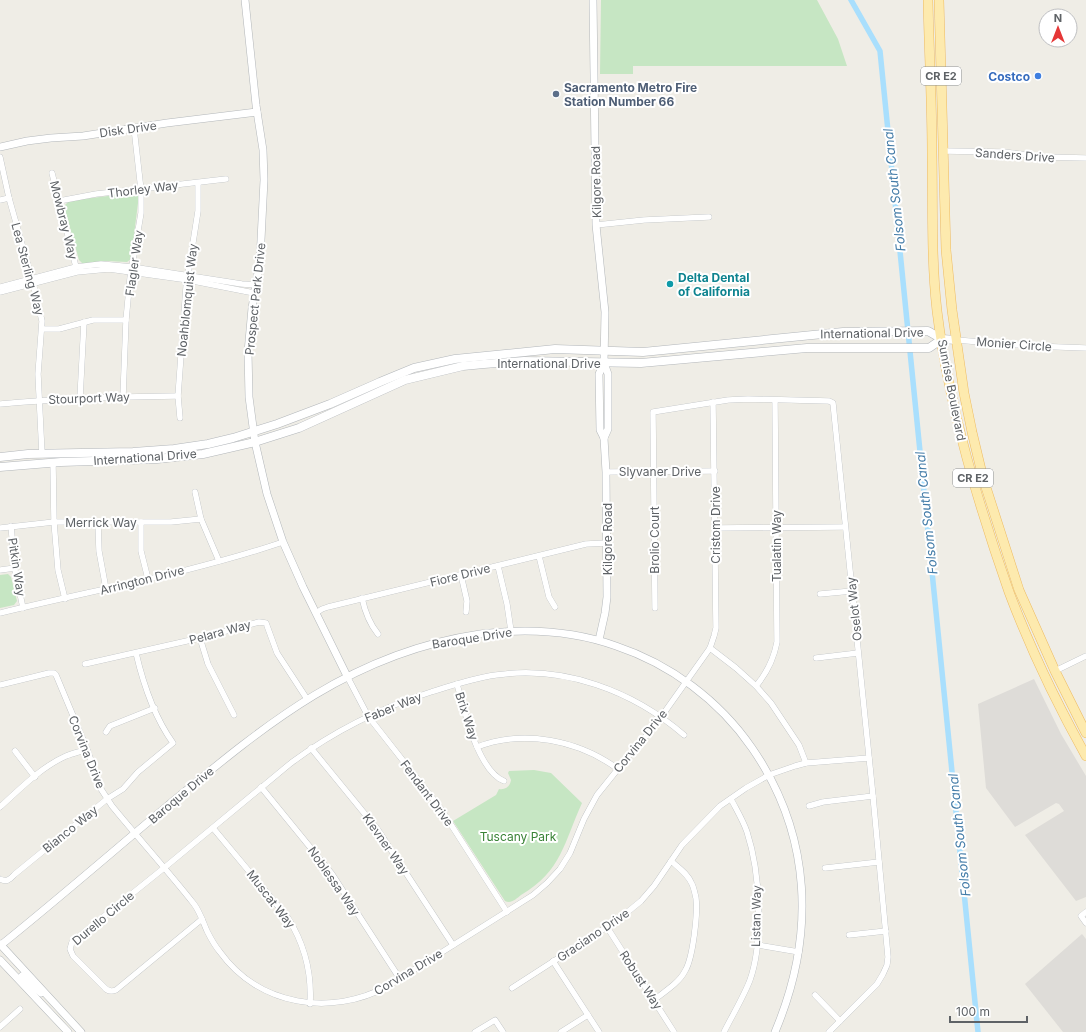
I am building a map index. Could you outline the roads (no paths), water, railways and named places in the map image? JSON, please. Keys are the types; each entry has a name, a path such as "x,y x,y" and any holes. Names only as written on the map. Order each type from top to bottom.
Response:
{"main road":[{"name":"Sunrise Boulevard","path":"928,0 932,122 932,250 938,312 947,377 956,417 988,531 1018,614 1047,679 1086,756"},
{"name":"Sunrise Boulevard","path":"939,0 946,250 956,340 964,393 983,478 1019,590 1055,671 1086,733"},
{"path":"932,122 936,133 938,148 943,151"},
{"name":"International Drive","path":"0,457 174,449 233,438 330,404 414,368 472,357 555,349 642,352 843,332 928,331 942,339 929,348 807,348 641,363 504,362 463,366 405,380 293,430 255,442 229,448 176,458 52,463 0,467"},
{"name":"Monier Circle","path":"942,339 956,340"},
{"path":"430,374 430,372 439,367 472,357"},
{"path":"390,386 398,379 423,371 433,364"},
{"path":"1018,614 1024,618 1045,666 1048,669 1055,671"},
{"path":"1047,679 1053,682 1073,721 1081,723"}],"street":[{"name":"Prospect Park Drive","path":"245,0 257,112 263,150 264,187 260,260 254,293 248,352 249,397 253,431 267,494 283,542 347,676"},
{"name":"Kilgore Road","path":"593,0 596,225 605,312 604,363 599,374 600,430 604,438 606,472 607,597 599,640"},
{"name":"Disk Drive","path":"0,147 39,139 84,136 257,112"},
{"name":"Flagler Way","path":"123,397 126,320 141,213 141,190 134,128"},
{"name":"Sanders Drive","path":"943,151 1004,152 1042,157 1086,158"},
{"name":"Lea Sterling Way","path":"0,157 9,198 42,321 38,374 42,454"},
{"name":"Mowbray Way","path":"52,173 76,267"},
{"name":"Thorley Way","path":"59,201 96,194 226,179"},
{"name":"Noahblomquist Way","path":"180,418 178,396 188,278 198,211 198,182"},
{"path":"0,200 9,198"},
{"path":"596,225 644,220 709,217"},
{"path":"0,292 76,267 101,264 188,278 256,285"},
{"path":"0,286 86,271 132,269"},
{"path":"188,278 254,293"},
{"path":"42,330 59,329 84,322 126,320"},
{"path":"80,398 84,322"},
{"name":"Monier Circle","path":"956,340 1032,346 1086,348"},
{"name":"Stourport Way","path":"0,404 80,398 178,396"},
{"name":"Oselot Way","path":"654,471 653,412 714,402 748,399 829,401 833,403 888,957 887,965 877,984 829,1032"},
{"name":"Tualatin Way","path":"756,686 764,676 773,656 776,642 775,400"},
{"name":"Cristom Drive","path":"710,648 716,628 714,402"},
{"path":"52,463 54,522 58,570 65,599"},
{"name":"Brolio Court","path":"654,471 655,608"},
{"name":"Slyvaner Drive","path":"606,472 714,471"},
{"path":"195,492 201,519 220,561"},
{"name":"Merrick Way","path":"0,528 54,522 171,522 201,519"},
{"path":"141,522 141,551 148,579"},
{"path":"98,523 99,551 106,589"},
{"name":"Pitkin Way","path":"11,526 15,568 23,608"},
{"path":"715,528 845,527"},
{"name":"Arrington Drive","path":"0,614 246,555 283,542"},
{"name":"Fiore Drive","path":"316,613 328,607 461,574 586,544 607,543"},
{"path":"539,556 549,597 555,607"},
{"path":"498,566 507,604 511,631"},
{"path":"0,570 15,568"},
{"path":"461,574 467,600 466,612"},
{"path":"820,594 852,591"},
{"path":"362,598 368,620 378,634"},
{"name":"Pelara Way","path":"85,664 200,638 259,622 266,623 277,653 307,699"},
{"name":"Baroque Drive","path":"0,944 242,745 307,699 347,676 388,658 422,646 466,636 511,631 552,631 599,640 642,656 672,672 712,702 740,731 769,775 795,842 802,900 802,925 799,952 790,992 776,1032"},
{"path":"200,638 208,664 234,715"},
{"path":"710,648 756,686 776,708 800,745 806,763"},
{"name":"Corvina Drive","path":"0,685 54,673 87,749 101,789 107,799 135,834 195,906 212,941 220,953 240,974 268,992 310,1004 329,1004 353,1001 380,991 507,912 540,889 560,869 570,853 590,807 618,769 647,736 710,648"},
{"name":"Bianco Way","path":"0,879 6,881 10,880 107,799 123,789 138,772 173,743 164,731 142,674 136,653"},
{"path":"816,658 858,654"},
{"path":"1055,671 1086,656"},
{"name":"Faber Way","path":"164,868 261,787 311,748 336,732 368,716 414,697 456,684 497,675 518,674 557,676 588,682 607,688 636,701 661,717 684,735"},
{"name":"Fendant Drive","path":"347,676 368,716 441,809 507,912"},
{"name":"Brix Way","path":"456,684 477,748 498,779 504,781"},
{"path":"106,732 110,726 155,708"},
{"path":"477,748 493,742 519,739 554,740 588,750 618,769"},
{"name":"Klevner Way","path":"311,748 381,835 453,945"},
{"path":"0,807 35,777 57,761 67,755 87,749"},
{"path":"15,751 35,777"},
{"name":"Graciano Drive","path":"512,988 619,919 641,901 654,886 682,845 720,806 746,788 769,775 806,763 869,758"},
{"name":"Noblessa Way","path":"261,787 332,874 400,979"},
{"path":"810,806 823,802 873,796"},
{"name":"Listan Way","path":"724,1032 750,980 758,945 758,891 756,869 747,831 730,799"},
{"name":"Muscat Way","path":"213,828 288,918 297,934 309,966 310,1004"},
{"path":"654,1000 678,981 686,971 690,956 695,920 696,899 692,884 689,877 671,861"},
{"path":"825,868 879,862"},
{"name":"Durello Circle","path":"164,868 72,942 70,949 72,956 106,989 112,991 116,990 202,919"},
{"path":"1086,912 1081,916 1086,923"},
{"name":"Robust Way","path":"607,927 674,1032"},
{"path":"849,935 886,931"},
{"path":"0,944 81,1032"},
{"path":"758,945 799,952"},
{"path":"0,954 33,987 50,998"},
{"path":"0,960 68,1032"},
{"path":"553,962 599,1032"},
{"path":"815,995 840,1021"},
{"path":"0,1027 20,1009"},
{"path":"561,1032 588,1015"},
{"path":"475,1032 495,1020 504,1032"}],"waterway":[{"name":"Folsom South Canal","path":"851,0 880,51 978,1032"}],"place":[{"name":"Costco","path":"1038,76"},
{"name":"Sacramento Metro Fire Station Number 66","path":"556,94"},
{"name":"Delta Dental of California","path":"670,284"}],"park label":[{"name":"Tuscany Park","path":"518,836"}]}
